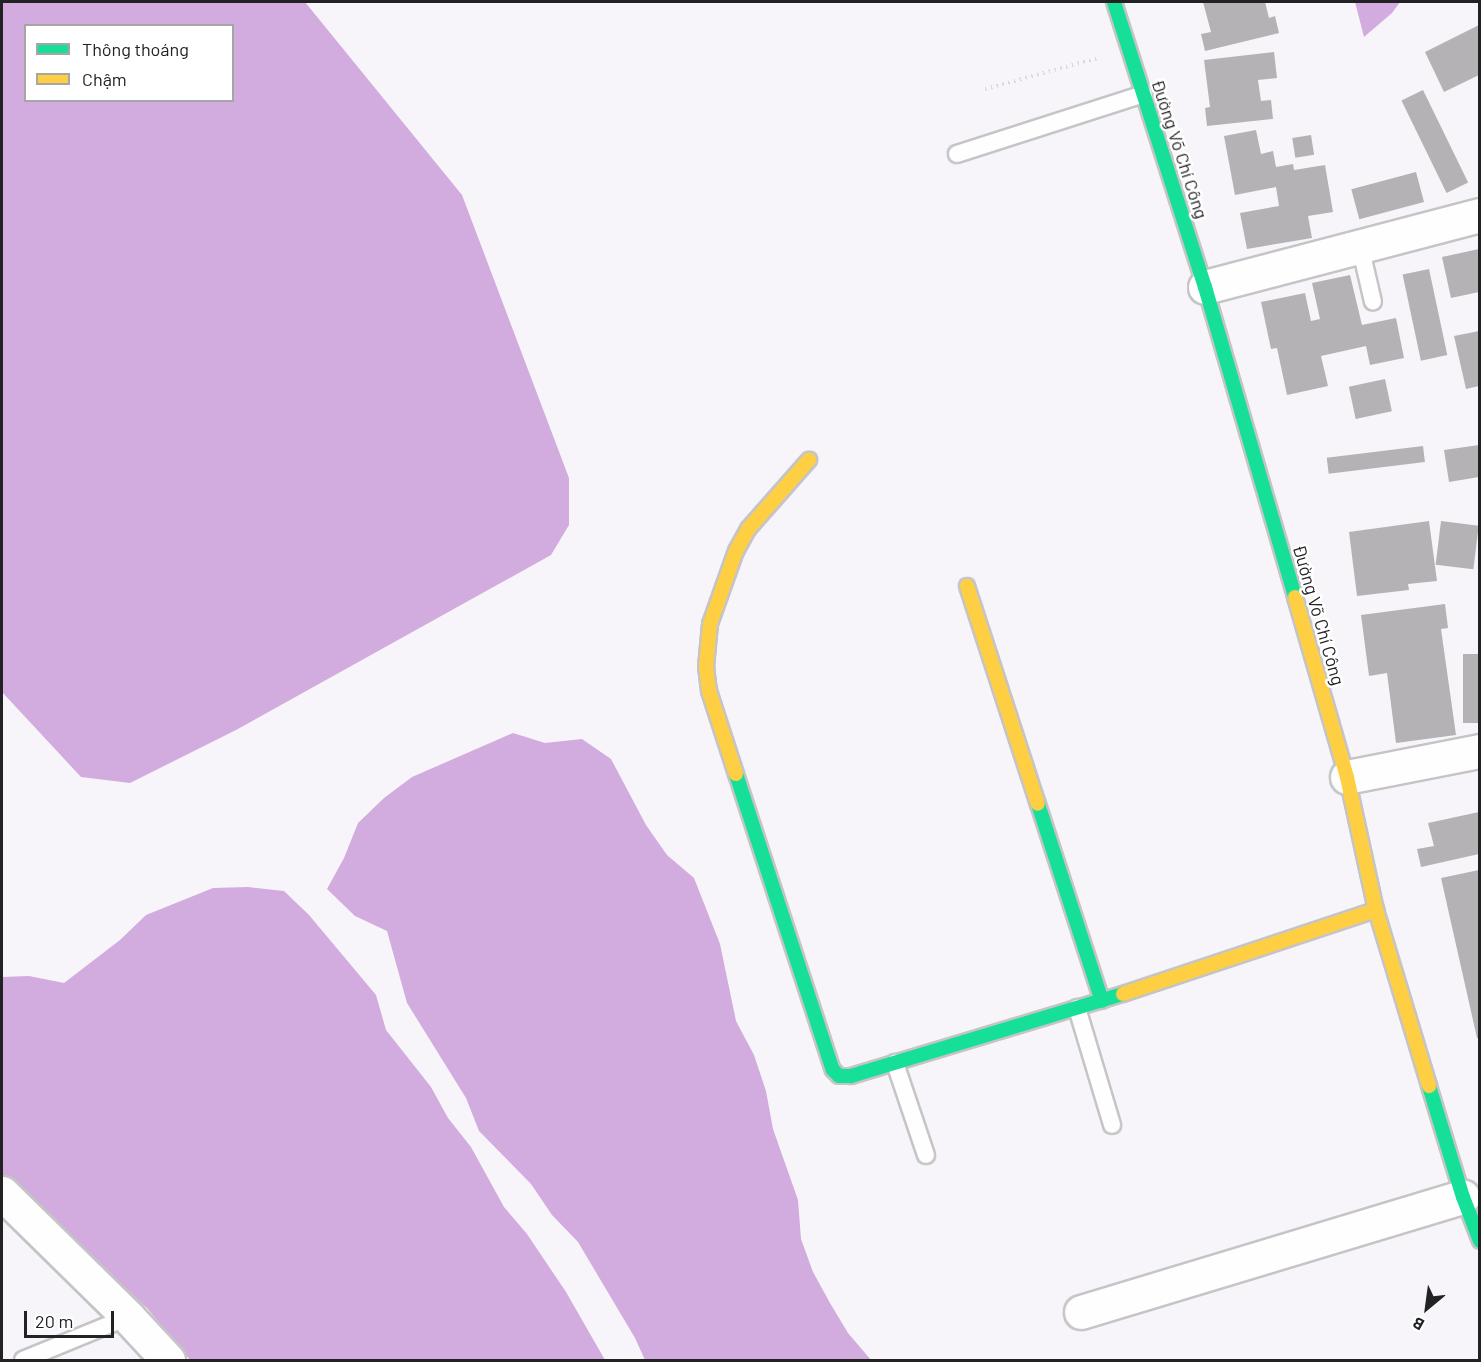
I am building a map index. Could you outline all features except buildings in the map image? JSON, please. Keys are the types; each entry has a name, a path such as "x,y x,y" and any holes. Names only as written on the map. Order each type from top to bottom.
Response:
{"street":[{"name":"Đường Võ Chí Công","path":"1114,2 1205,287 1347,777 1376,910 1463,1197 1479,1241"},
{"path":"1205,287 1479,215"},
{"path":"809,460 749,528 736,551 710,624 706,667 709,691 833,1070 839,1076 851,1076 1102,1001 1376,910"},
{"path":"967,586 1102,1001"},
{"path":"1347,777 1479,751"},
{"path":"2,1193 128,1317 168,1360"},
{"path":"1081,1312 1463,1197"}],"lane":[{"path":"957,154 1144,94"},
{"path":"1360,246 1373,302"},
{"path":"1077,1008 1112,1125"},
{"path":"895,1063 926,1155"},
{"path":"23,1360 128,1317"}],"path":[{"path":"985,89 1128,50"}],"shaded area":[{"path":"2,2 305,2 462,195 569,478 569,525 551,555 236,730 130,783 81,777 2,692"},
{"path":"1355,2 1400,2 1392,13 1364,37"},
{"path":"513,733 545,743 582,739 611,759 646,825 667,855 694,878 720,944 736,1021 754,1055 766,1091 773,1129 798,1200 801,1239 813,1272 848,1333 871,1360 645,1360 635,1338 578,1242 552,1215 531,1184 479,1131 466,1098 407,1003 387,931 355,916 327,889 344,858 358,823 384,798 412,777"},
{"path":"248,887 284,891 309,915 376,995 386,1030 431,1087 448,1118 471,1147 504,1207 527,1234 566,1292 605,1360 190,1360 147,1308 2,1179 2,977 29,976 64,983 120,940 146,915 213,888"}],"traffic: fast":[{"path":"1114,2 1205,287 1295,597"},
{"path":"736,774 833,1070 839,1076 851,1076 1123,994"},
{"path":"1038,804 1102,1001"},
{"path":"1429,1086 1463,1197 1480,1241"}],"traffic: slow":[{"path":"736,774 709,691 706,667 710,624 736,551 749,528 809,460"},
{"path":"967,586 1038,804"},
{"path":"1295,597 1347,777 1376,910 1429,1086"},
{"path":"1123,994 1376,910"}]}
